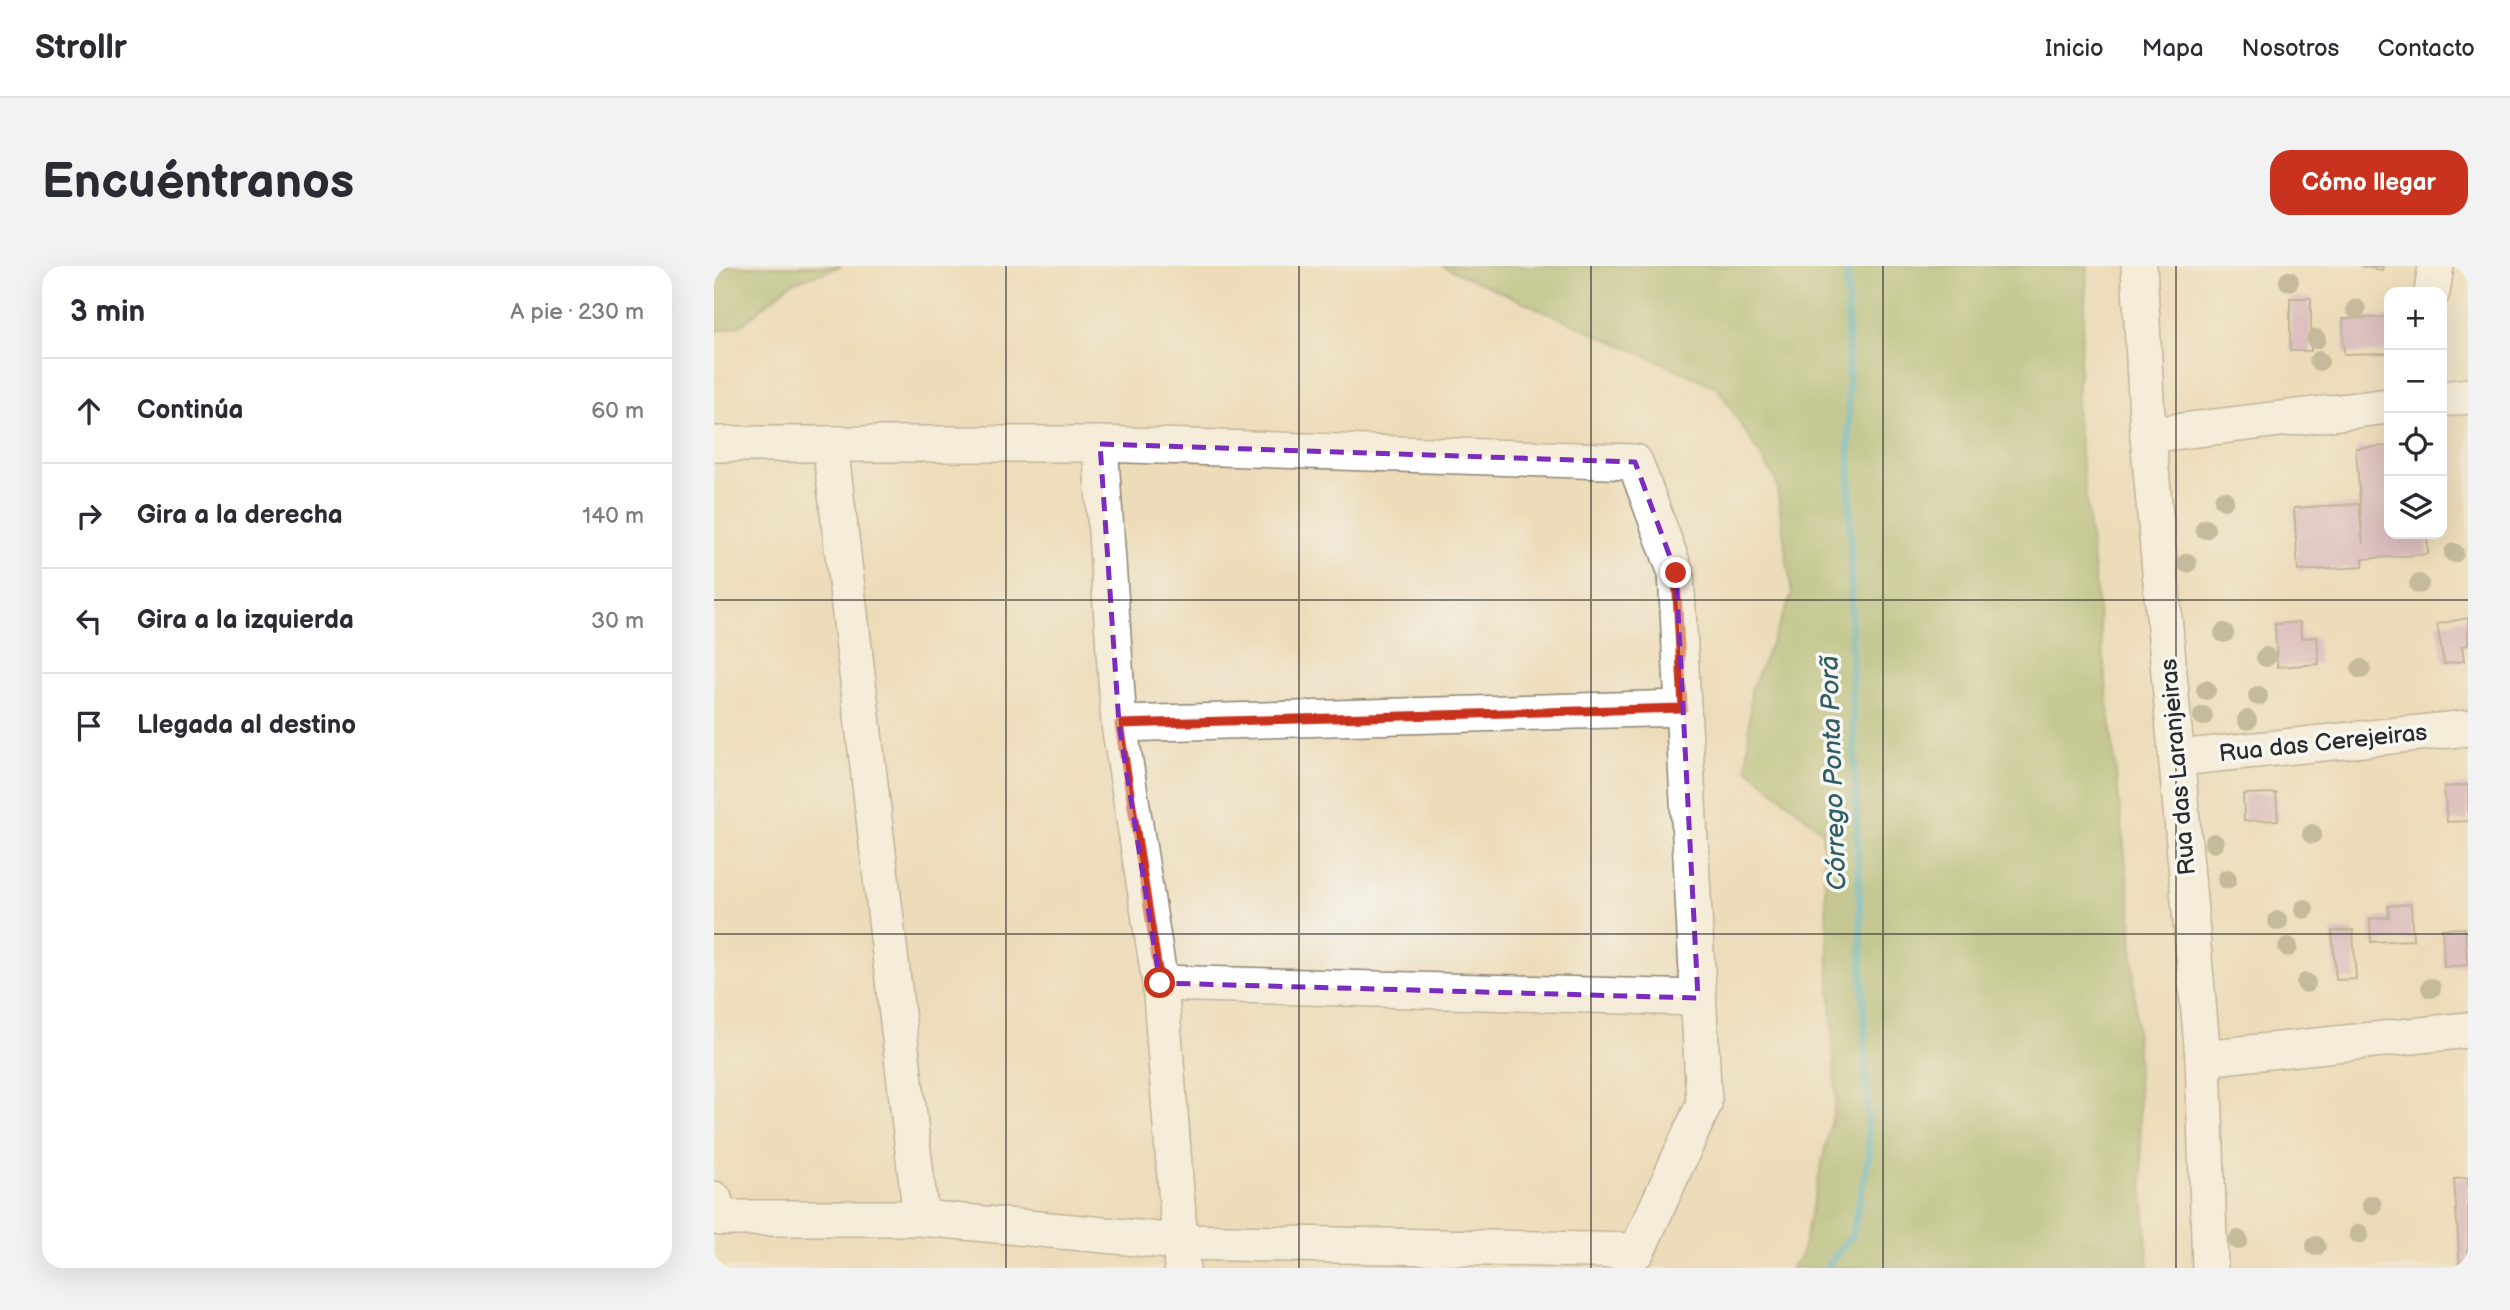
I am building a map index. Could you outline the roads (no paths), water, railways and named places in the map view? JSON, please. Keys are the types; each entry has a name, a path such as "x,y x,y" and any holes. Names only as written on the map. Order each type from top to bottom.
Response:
{"street":[{"name":"Rua das Laranjeiras","path":"2139,266 2148,435 2203,1058 2210,1268"},
{"path":"2433,287 2436,266"},
{"path":"2447,398 2468,396"},
{"path":"2148,435 2384,407"},
{"path":"714,444 1100,444 1635,462 1676,573 1704,1104 1637,1251 1181,1255 921,1218 720,1218 714,1199"},
{"path":"830,444 921,1218"},
{"path":"1100,444 1119,724 1160,983 1181,1255"},
{"path":"1119,724 1683,708"},
{"name":"Rua das Cerejeiras","path":"2178,758 2468,728"},
{"path":"1160,983 1698,998"},
{"path":"2203,1058 2468,1030"}],"waterway":[{"name":"Córrego Ponta Porã","path":"1826,1268 1852,1235 1869,1155 1852,693 1847,266"}]}
